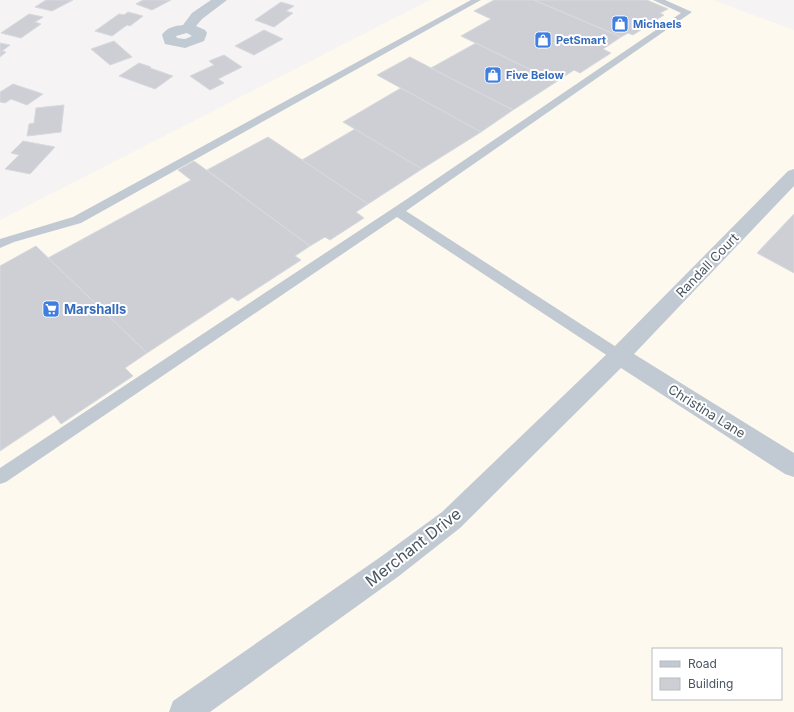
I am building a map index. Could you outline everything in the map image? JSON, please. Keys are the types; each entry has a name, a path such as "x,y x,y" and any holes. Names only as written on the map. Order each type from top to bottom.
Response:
{"street":[{"path":"188,28 197,16 220,0"},
{"name":"Randall Court","path":"619,356 794,175"},
{"name":"Christina Lane","path":"619,356 794,466"},
{"name":"Merchant Drive","path":"184,712 389,567 451,520 619,356"}],"lane":[{"path":"0,244 10,238 77,220 477,0"},
{"path":"0,477 397,211 688,12 657,0"},
{"path":"397,211 619,356"}],"shaded area":[{"path":"430,0 713,0 794,30 794,712 0,712 0,220"}],"building":[{"path":"46,0 73,0 52,11 35,7"},
{"path":"143,0 171,0 152,10 136,4"},
{"name":"PetSmart","path":"494,0 534,0 621,37 603,49 611,53 580,73 574,70 556,82 461,36 491,19 474,11"},
{"name":"Michaels","path":"534,0 647,0 668,9 660,13 664,15 633,35 628,33 621,37"},
{"path":"281,2 294,6 286,11 293,13 274,27 255,20"},
{"path":"128,12 143,16 130,26 127,25 112,36 95,31 119,14 124,15"},
{"path":"29,14 43,17 35,22 41,24 21,38 1,33"},
{"path":"264,30 283,39 254,55 235,46"},
{"path":"114,41 132,57 110,65 91,49"},
{"path":"0,43 10,45 2,51 6,52 0,57"},
{"name":"Five Below","path":"476,43 556,82 513,110 431,68"},
{"path":"224,55 242,67 218,79 224,83 210,90 190,76 214,65 209,61"},
{"path":"410,57 513,110 481,132 377,75"},
{"path":"139,63 173,76 155,89 119,76"},
{"path":"13,84 43,94 27,105 11,99 5,103 0,102 0,92"},
{"path":"401,88 481,132 422,169 343,122"},
{"path":"64,105 61,132 27,136 29,124 34,123 36,108"},
{"path":"355,129 422,169 368,204 302,160"},
{"path":"268,137 368,204 356,212 364,218 330,240 325,237 310,246 207,170"},
{"path":"23,141 55,147 30,174 5,169 19,155 11,153"},
{"path":"194,161 310,246 295,256 301,260 238,301 232,297 147,353 48,258 191,180 178,170"},
{"path":"794,214 794,273 757,253"},
{"name":"Marshalls","path":"36,246 147,353 125,368 133,376 61,424 54,415 0,451 0,266"}],"place":[{"name":"Michaels","path":"620,24"},
{"name":"PetSmart","path":"543,40"},
{"name":"Five Below","path":"493,75"},
{"name":"Marshalls","path":"51,309"}]}
